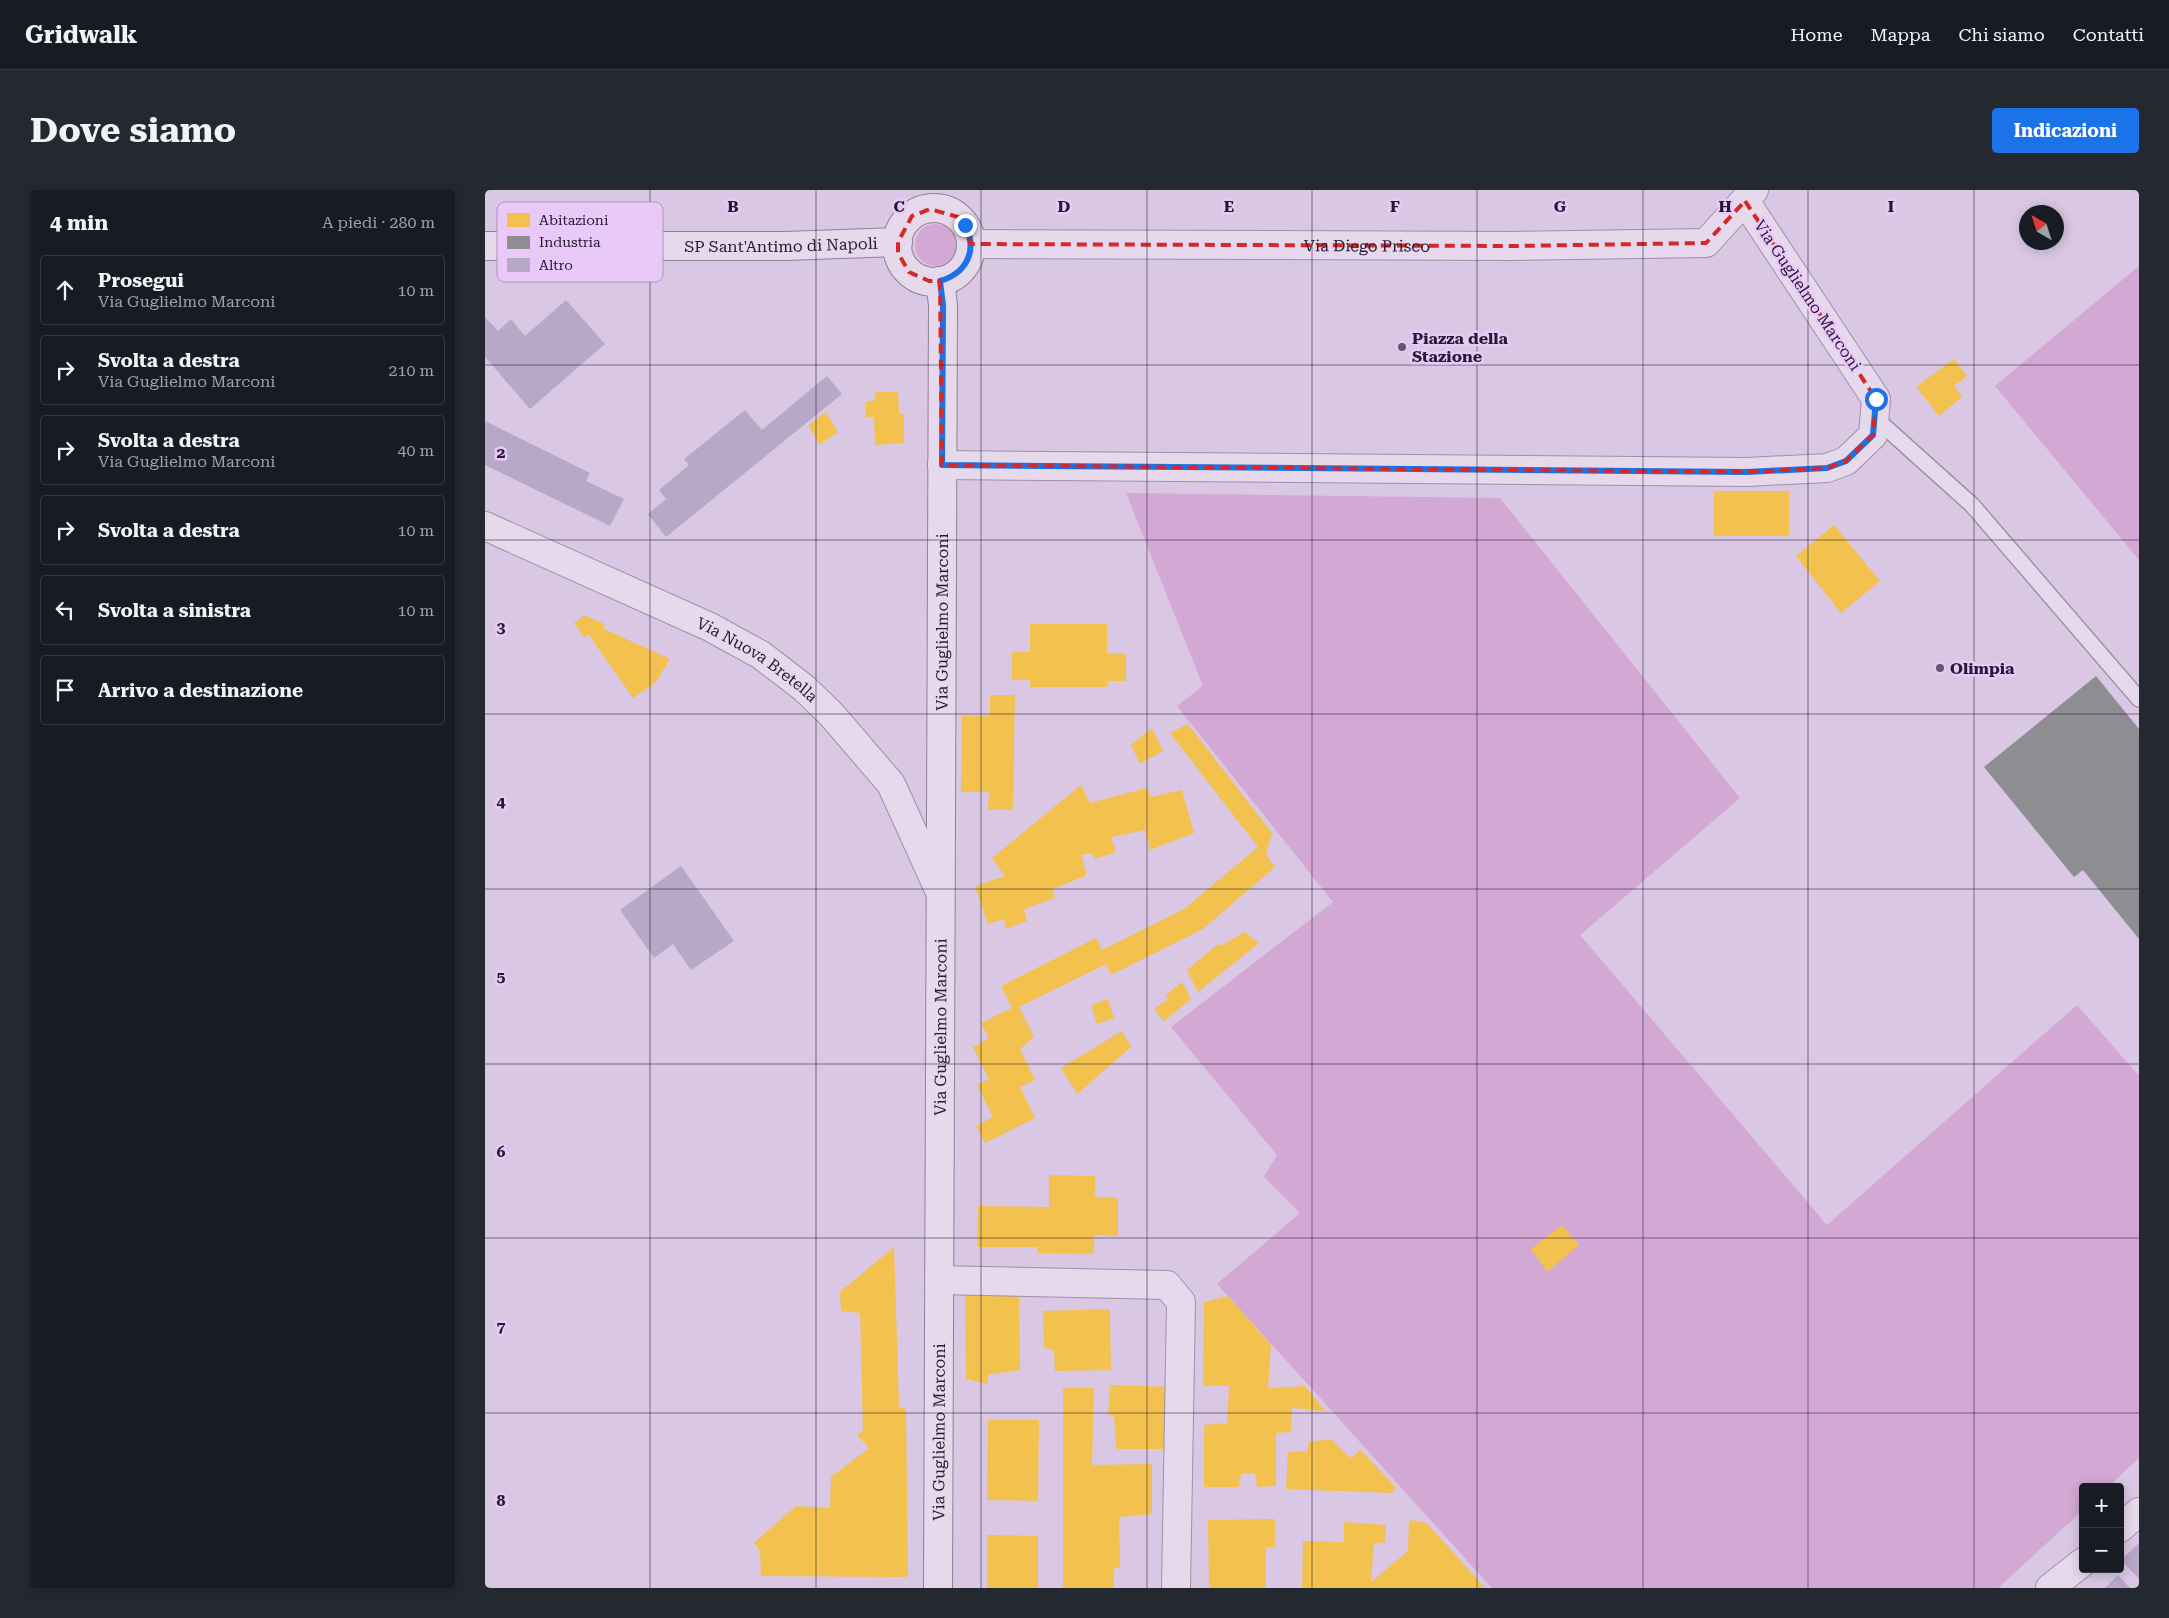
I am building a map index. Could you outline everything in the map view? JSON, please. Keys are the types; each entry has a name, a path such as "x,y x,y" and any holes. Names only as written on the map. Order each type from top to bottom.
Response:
{"street":[{"name":"Via Diego Prisco","path":"971,244 1513,246 1706,243 1750,195"},
{"name":"Via Guglielmo Marconi","path":"942,465 1747,472 1827,468 1846,461 1873,435 1876,399 1750,195"},
{"path":"940,209 958,217 969,234 971,244 970,254 959,272 951,278 940,281 924,280 909,272 898,253 898,242 902,228 912,216 920,211 940,209"},
{"name":"SP Sant'Antimo di Napoli","path":"663,246 785,246 898,242"},
{"name":"Via Guglielmo Marconi","path":"938,1588 943,305 940,281"},
{"name":"Via Nuova Bretella","path":"485,526 710,627 761,655 804,688 831,714 891,784 940,892"},
{"path":"939,1280 1167,1285 1181,1302 1176,1588"},
{"path":"2124,1525 2139,1512"},
{"path":"2051,1588 2079,1565"}],"lane":[{"path":"1874,417 1972,505 2139,699"}],"highlighted area":[{"path":"1745,201 1876,399 1873,435 1846,461 1827,468 1747,472 942,465 940,281 929,281 909,272 898,253 898,242 912,216 930,209 958,217 971,244 1513,246 1706,243"}],"shaded area":[{"path":"936,224 951,230 957,245 951,260 936,266 921,260 915,245 921,230"},
{"path":"2139,266 2139,560 1995,386"},
{"path":"1126,493 1500,498 1740,798 1580,935 1827,1225 2077,1005 2139,1076 2139,1458 2112,1483 2079,1483 2079,1514 1998,1588 1492,1588 1217,1284 1300,1213 1264,1177 1277,1155 1171,1027 1333,902 1177,706 1203,686"}],"building: Abitazioni":[{"path":"1954,359 1967,376 1954,386 1962,397 1939,416 1916,387"},
{"path":"876,392 898,392 899,413 904,415 904,443 875,445 874,417 866,417 866,402 874,401"},
{"path":"826,412 838,432 819,445 809,425"},
{"path":"1714,491 1789,491 1789,536 1714,536"},
{"path":"1834,525 1880,581 1841,613 1796,556"},
{"path":"585,615 606,625 602,628 670,659 655,683 633,698 589,635 584,637 574,623"},
{"path":"1030,624 1107,624 1107,653 1126,654 1126,681 1108,681 1107,687 1030,687 1030,680 1012,680 1012,652 1030,652"},
{"path":"990,695 1015,695 1013,810 988,810 989,792 961,792 962,716 990,716"},
{"path":"1188,724 1272,833 1266,855 1275,867 1203,929 1111,975 1106,964 1019,1007 1034,1037 1020,1049 1035,1080 1020,1087 1035,1118 985,1143 976,1126 993,1117 977,1085 989,1079 973,1047 989,1038 981,1023 1012,1008 1001,986 1096,938 1102,950 1184,909 1258,847 1170,733"},
{"path":"1152,728 1163,751 1140,764 1131,745"},
{"path":"1081,785 1090,803 1147,788 1151,797 1182,790 1194,833 1150,850 1145,830 1111,837 1116,852 1095,859 1092,853 1081,855 1087,875 1053,889 1055,898 1024,909 1027,921 1006,929 1004,919 988,924 975,886 1005,876 992,858"},
{"path":"1245,932 1259,943 1198,992 1187,970 1218,944 1220,946"},
{"path":"1182,982 1191,999 1164,1021 1154,1009 1168,999 1166,995"},
{"path":"1108,999 1114,1018 1097,1024 1091,1005"},
{"path":"1122,1031 1131,1047 1077,1094 1061,1068"},
{"path":"1049,1175 1095,1176 1095,1197 1118,1198 1118,1236 1094,1235 1094,1254 1038,1253 1038,1247 977,1247 978,1206 1049,1207"},
{"path":"1562,1225 1579,1245 1547,1272 1531,1249"},
{"path":"894,1247 899,1407 906,1409 908,1577 761,1576 760,1551 754,1543 796,1506 830,1508 831,1477 869,1448 857,1435 863,1430 860,1313 841,1311 840,1292"},
{"path":"965,1295 1019,1295 1020,1370 987,1375 988,1384 966,1379"},
{"path":"1228,1296 1271,1345 1268,1388 1305,1386 1325,1411 1292,1408 1291,1432 1276,1433 1276,1486 1257,1487 1255,1473 1241,1474 1239,1487 1204,1487 1204,1425 1227,1423 1229,1386 1203,1386 1204,1302"},
{"path":"1110,1309 1111,1370 1055,1371 1054,1350 1044,1347 1043,1311"},
{"path":"1110,1385 1174,1387 1175,1449 1116,1449 1114,1416 1108,1414"},
{"path":"1063,1388 1094,1388 1092,1465 1152,1464 1152,1514 1119,1517 1120,1567 1114,1569 1114,1588 1063,1588"},
{"path":"988,1420 1039,1420 1038,1501 987,1500"},
{"path":"1331,1439 1350,1458 1361,1450 1396,1488 1391,1493 1286,1489 1288,1452 1307,1451 1309,1442"},
{"path":"1275,1519 1275,1547 1266,1547 1266,1588 1209,1588 1208,1520"},
{"path":"1409,1520 1427,1523 1485,1588 1302,1588 1303,1541 1344,1542 1344,1522 1386,1525 1385,1542 1374,1544 1371,1582 1408,1551"},
{"path":"987,1535 1038,1536 1038,1588 987,1588"}],"building: Industria":[{"path":"2096,676 2139,729 2139,939 2083,870 2074,877 1984,767"}],"building: Altro":[{"path":"566,300 605,344 530,409 485,357 485,317 498,331 511,319 525,336"},
{"path":"827,376 842,394 666,537 648,514 666,499 659,490 689,465 684,459 745,410 762,430"},
{"path":"485,421 590,473 586,481 624,499 610,526 485,465"},
{"path":"681,866 734,941 691,970 673,944 654,958 620,910"},
{"path":"2139,1543 2139,1579 2124,1563 2124,1557"},
{"path":"2118,1575 2130,1588 2105,1588"}],"place":[{"name":"Piazza della Stazione","path":"1402,347"},
{"name":"Olimpia","path":"1940,668"}],"route":[{"path":"965,225 971,244 966,264 951,278 940,281 943,305 942,465 1747,472 1827,468 1846,461 1873,435 1876,399"}]}
